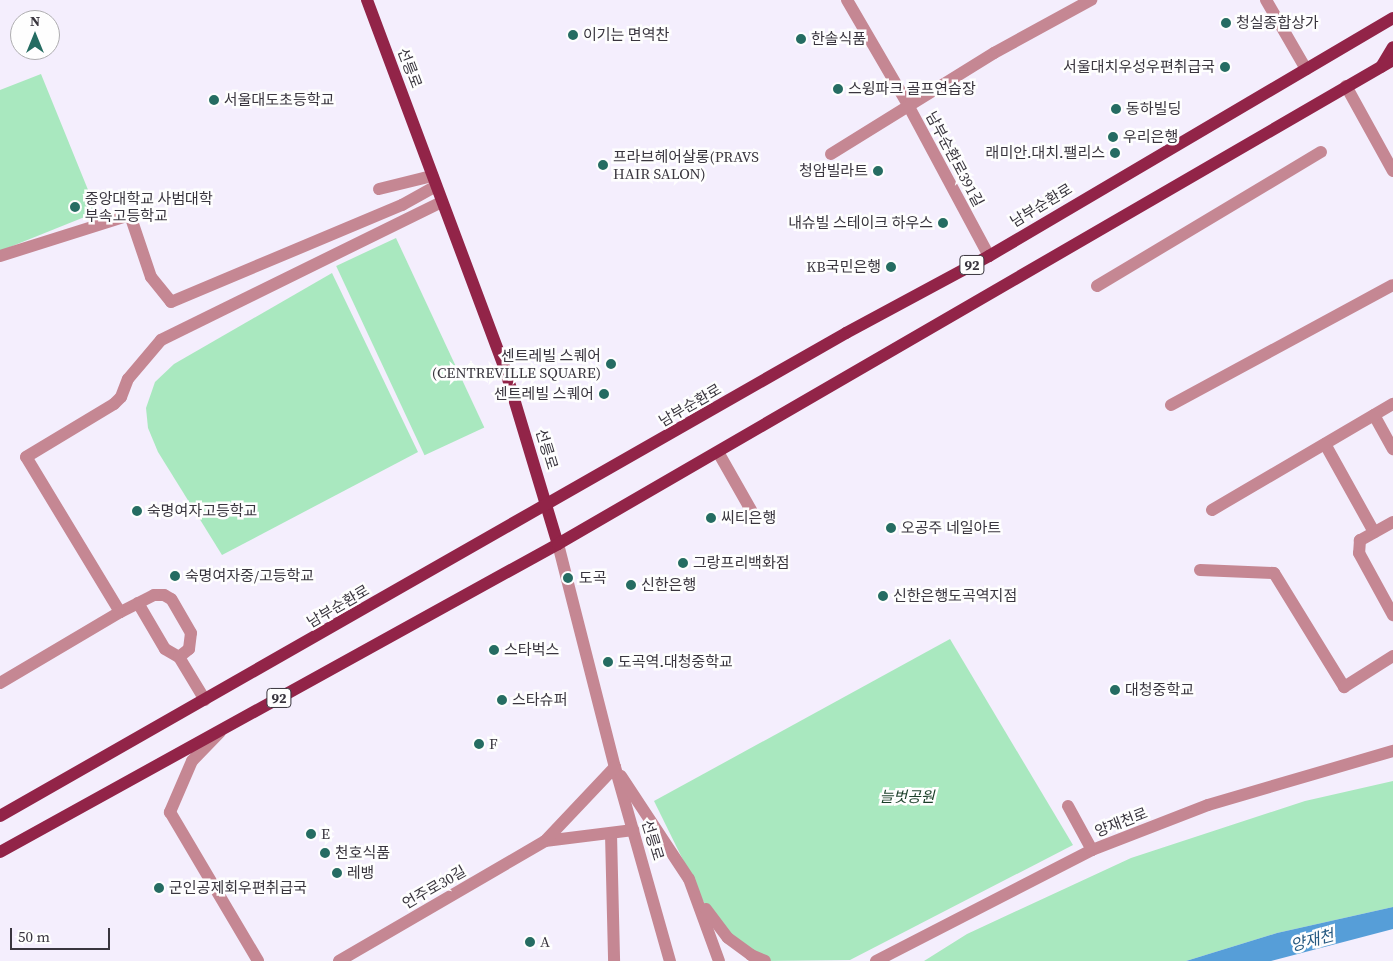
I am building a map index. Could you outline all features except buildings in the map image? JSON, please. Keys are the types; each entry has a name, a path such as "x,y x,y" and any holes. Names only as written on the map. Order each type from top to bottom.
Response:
{"main road":[{"name":"선릉로","path":"367,0 505,369 558,544"},
{"name":"남부순환로","path":"0,816 548,506 846,333 989,256 1393,18"},
{"path":"1381,67 1393,47"},
{"name":"92","path":"0,852 558,544 1393,60"}],"street":[{"name":"남부순환로391길","path":"847,0 908,104 989,256"},
{"path":"831,154 908,104 1091,0"},
{"path":"1266,0 1306,69"},
{"path":"1346,86 1393,171"},
{"path":"1097,286 1321,152"},
{"path":"380,189 434,181"},
{"path":"0,256 130,214 151,277 171,302 402,205 434,181"},
{"path":"120,612 26,457 114,404 121,397 128,379 161,340 442,202"},
{"path":"1171,405 1393,284"},
{"path":"1212,510 1393,404"},
{"path":"1374,415 1393,449"},
{"path":"1325,444 1374,532"},
{"path":"718,452 751,510"},
{"path":"1393,522 1360,540 1359,553 1393,614"},
{"name":"선릉로","path":"558,544 615,767 660,920 670,961"},
{"path":"1200,570 1274,573 1344,687 1393,656"},
{"path":"0,683 120,612 154,595 164,594 171,599 191,633 189,649 179,657"},
{"path":"138,603 165,649 179,657 205,700"},
{"path":"222,730 192,761 170,812 258,961"},
{"name":"양재천로","path":"876,961 1092,850 1208,805 1393,751"},
{"path":"545,841 615,767 649,815 698,898 728,938 751,955 765,961"},
{"path":"1068,806 1092,850"},
{"path":"545,841 633,830"},
{"path":"611,834 614,961"},
{"name":"언주로30길","path":"340,961 545,841"},
{"path":"698,898 719,961"}],"green space":[{"path":"41,74 97,212 0,251 0,90"},
{"path":"396,238 484,427 425,455 336,266"},
{"path":"332,273 418,452 222,555 158,452 148,428 146,408 155,382 174,364"},
{"name":"늘벗공원","path":"950,639 1073,845 850,960 765,961 716,927 654,801"},
{"path":"1393,781 1393,907 1277,933 1186,961 924,961 967,934 1131,858 1305,801"}],"water":[{"name":"양재천","path":"1393,907 1393,929 1271,961 1186,961 1277,933"}],"place":[{"name":"청실종합상가","path":"1226,23"},
{"name":"이기는 면역찬","path":"573,35"},
{"name":"한솔식품","path":"801,39"},
{"name":"서울대치우성우편취급국","path":"1225,67"},
{"name":"스윙파크 골프연습장","path":"838,89"},
{"name":"서울대도초등학교","path":"214,100"},
{"name":"동하빌딩","path":"1116,109"},
{"name":"우리은행","path":"1113,137"},
{"name":"래미안.대치.팰리스","path":"1115,153"},
{"name":"프라브헤어살롱(PRAVS HAIR SALON)","path":"603,165"},
{"name":"청암빌라트","path":"878,171"},
{"name":"중앙대학교 사범대학 부속고등학교","path":"75,207"},
{"name":"내슈빌 스테이크 하우스","path":"943,223"},
{"name":"KB국민은행","path":"891,267"},
{"name":"센트레빌 스퀘어 (CENTREVILLE SQUARE)","path":"611,364"},
{"name":"센트레빌 스퀘어","path":"604,394"},
{"name":"숙명여자고등학교","path":"137,511"},
{"name":"씨티은행","path":"711,518"},
{"name":"오공주 네일아트","path":"891,528"},
{"name":"그랑프리백화점","path":"683,563"},
{"name":"숙명여자중/고등학교","path":"175,576"},
{"name":"도곡","path":"568,578"},
{"name":"신한은행","path":"631,585"},
{"name":"신한은행도곡역지점","path":"883,596"},
{"name":"스타벅스","path":"494,650"},
{"name":"도곡역.대청중학교","path":"608,662"},
{"name":"대청중학교","path":"1115,690"},
{"name":"스타슈퍼","path":"502,700"},
{"name":"F","path":"479,744"},
{"name":"E","path":"311,834"},
{"name":"천호식품","path":"325,853"},
{"name":"레뱅","path":"337,873"},
{"name":"군인공제회우편취급국","path":"159,888"},
{"name":"A","path":"530,942"}]}
